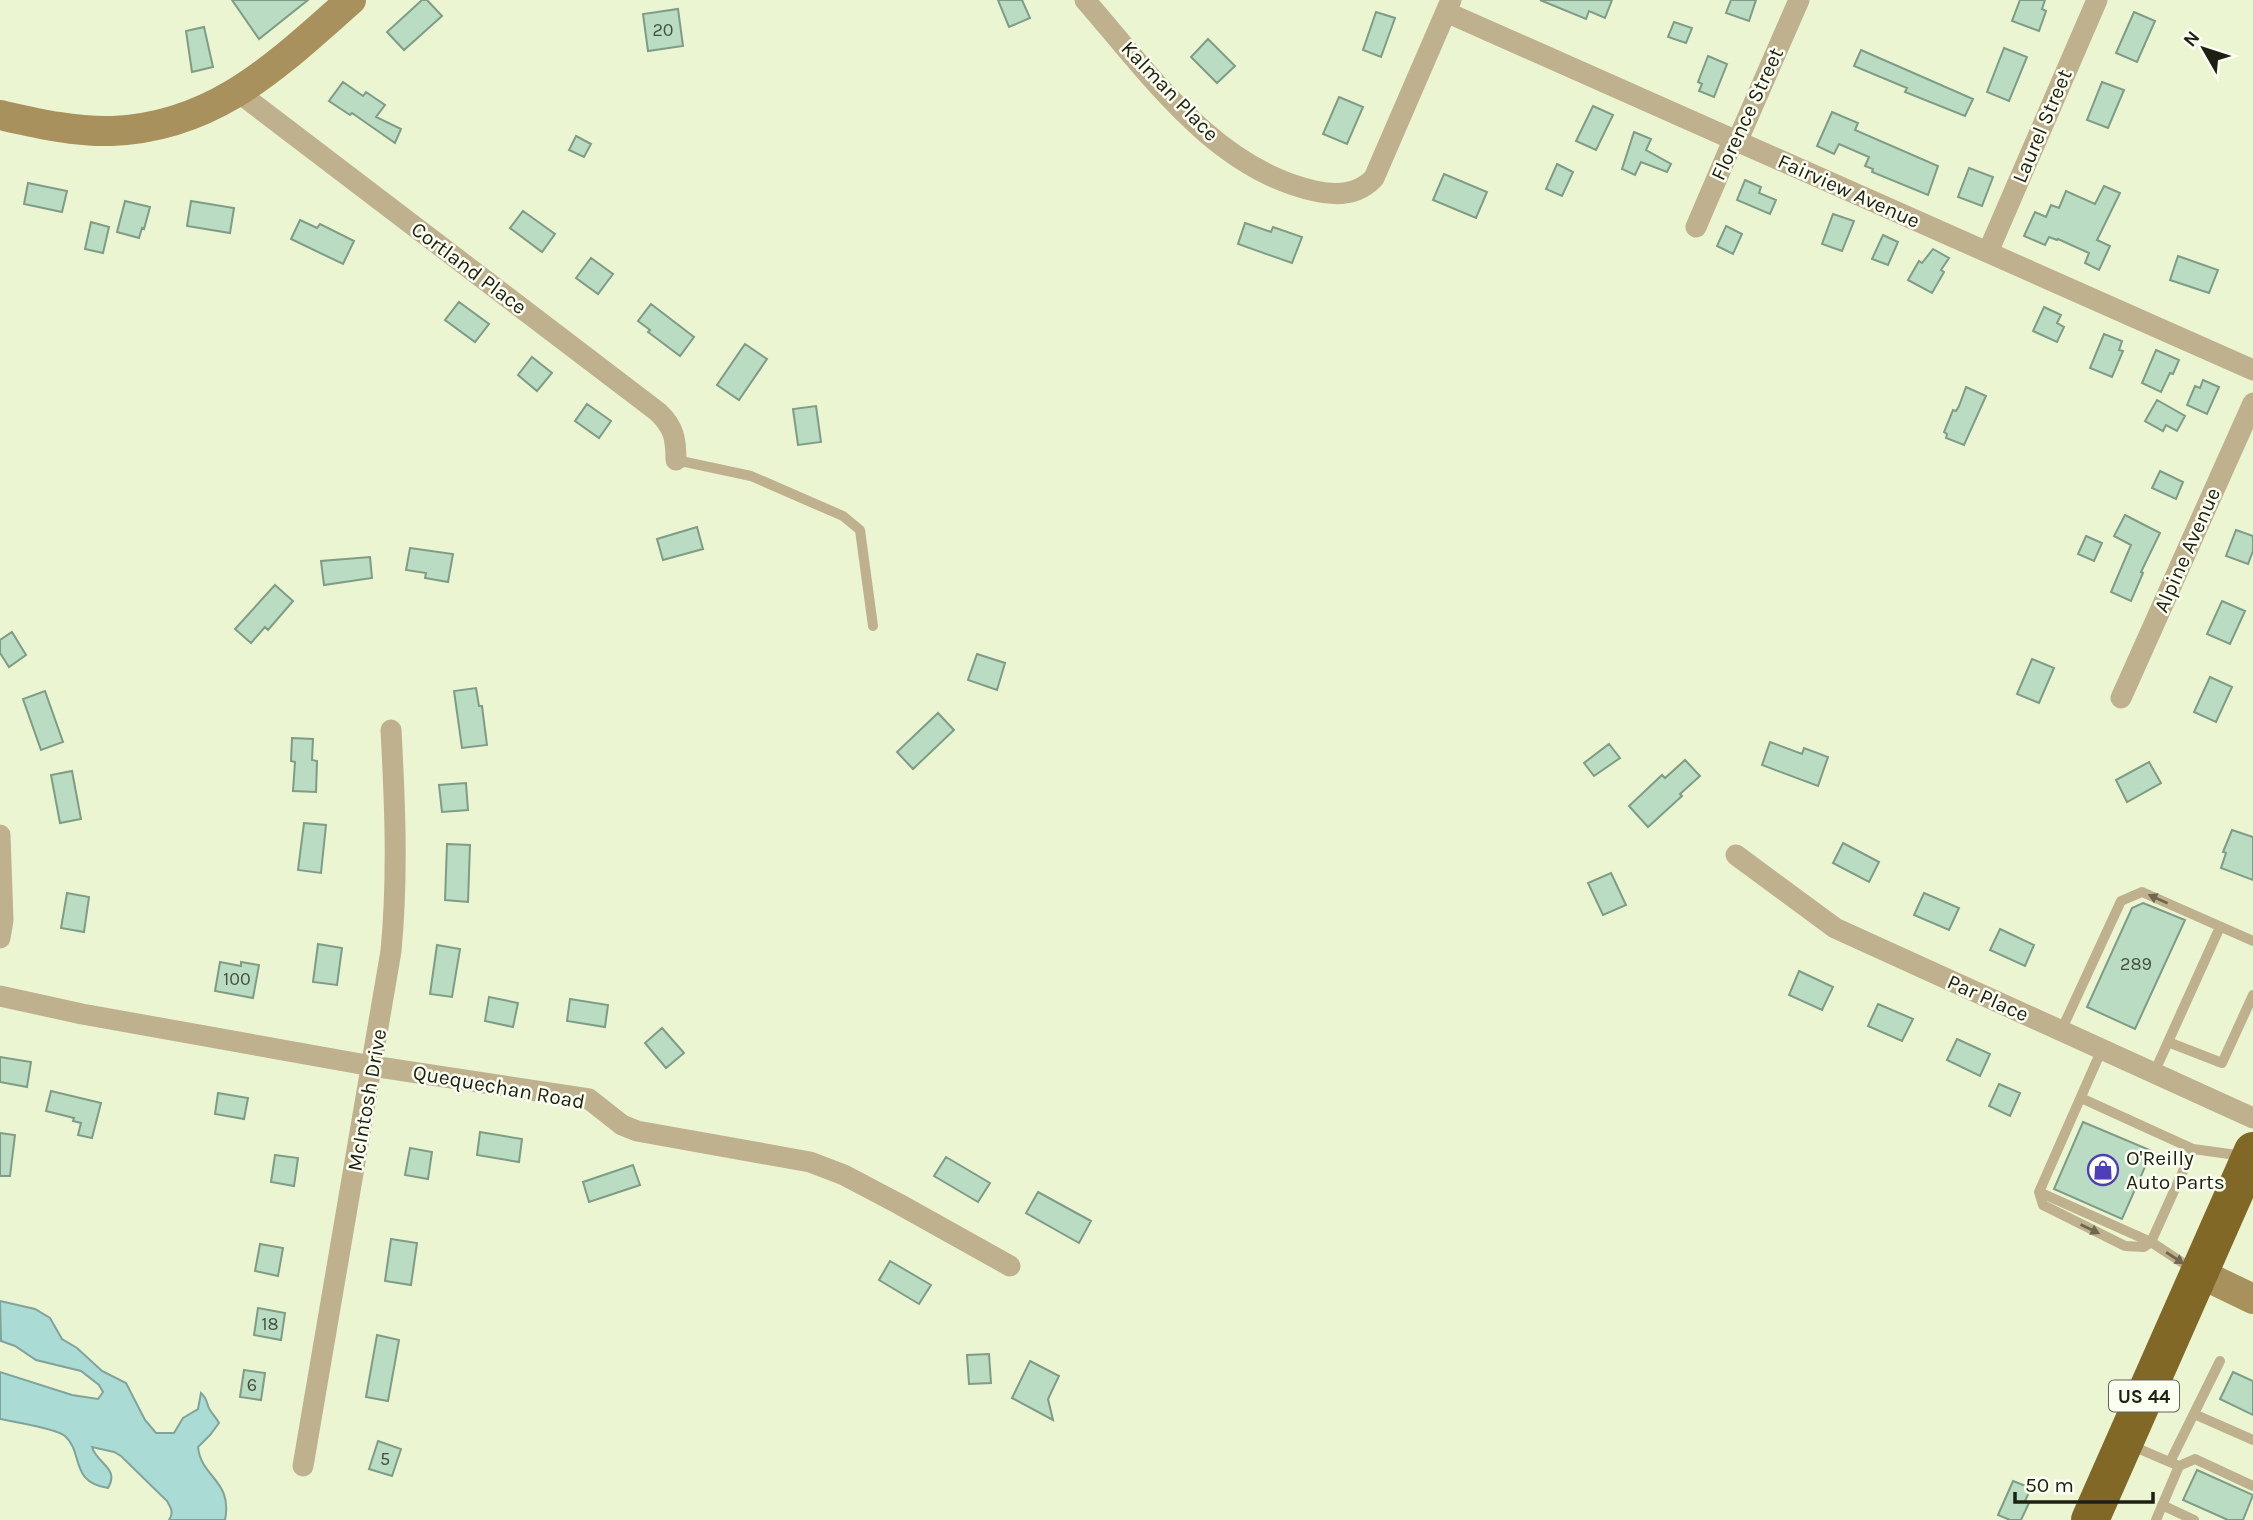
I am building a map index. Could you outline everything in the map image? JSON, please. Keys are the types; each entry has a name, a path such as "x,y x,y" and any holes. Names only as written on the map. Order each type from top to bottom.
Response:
{"highway":[{"name":"US 44","path":"2090,1520 2252,1154"}],"street":[{"path":"0,116 57,127 112,131 187,117 252,84 351,0"},
{"name":"Kalman Place","path":"1085,0 1199,126 1242,159 1284,181 1325,194 1358,190 1366,186 1377,172 1448,6"},
{"name":"Florence Street","path":"1696,228 1799,0"},
{"name":"Laurel Street","path":"1988,253 2096,0"},
{"name":"Fairview Avenue","path":"1448,6 1737,142 2253,370"},
{"name":"Cortland Place","path":"238,92 658,412 672,429 676,440 676,460"},
{"name":"Alpine Avenue","path":"2121,698 2253,403"},
{"name":"McIntosh Drive","path":"303,1466 391,951 396,901 397,831 391,730"},
{"path":"0,835 3,920 0,938"},
{"name":"Par Place","path":"1736,855 1835,928 2253,1118"},
{"name":"Quequechan Road","path":"0,996 82,1014 372,1066 589,1099 622,1125 637,1131 810,1162 844,1175 1010,1266"},
{"path":"2199,1273 2253,1299"}],"lane":[{"path":"676,460 751,476 843,516 860,530 873,626"},
{"path":"2061,1031 2121,901 2142,892 2253,942"},
{"path":"2154,1073 2220,927"},
{"path":"2168,1041 2222,1063 2253,995"},
{"path":"2102,1049 2039,1192 2151,1242 2199,1273"},
{"path":"2081,1098 2193,1149 2252,1154"},
{"path":"2151,1242 2193,1149"},
{"path":"2156,1520 2194,1414 2220,1361"},
{"path":"2194,1414 2253,1440"},
{"path":"2124,1443 2175,1464 2195,1459 2253,1486"},
{"path":"2162,1506 2194,1520"}],"water":[{"path":"0,1301 35,1309 50,1318 62,1339 77,1348 102,1371 126,1383 145,1420 156,1433 174,1433 183,1418 198,1409 201,1393 219,1423 198,1447 200,1457 225,1496 225,1520 169,1520 172,1513 167,1501 121,1456 92,1447 111,1476 108,1488 96,1485 82,1473 71,1443 65,1436 44,1428 0,1419 0,1372 72,1395 98,1399 103,1392 99,1385 81,1371 36,1360 15,1346 1,1341"}],"building":[{"path":"232,0 308,0 259,39"},
{"path":"422,0 427,0 442,16 404,50 387,32"},
{"path":"998,0 1022,0 1030,18 1009,27"},
{"path":"1540,0 1612,0 1605,18 1589,11 1586,19"},
{"path":"1731,0 1756,0 1749,21 1726,13"},
{"path":"2020,0 2045,0 2042,9 2046,11 2039,31 2012,21"},
{"path":"678,9 683,46 648,51 643,14"},
{"path":"1376,12 1395,18 1381,57 1363,50"},
{"path":"2134,12 2155,21 2137,62 2116,53"},
{"path":"1674,22 1692,28 1686,43 1668,37"},
{"path":"204,27 213,67 192,72 186,31"},
{"path":"1208,39 1235,66 1217,83 1191,57"},
{"path":"2004,48 2027,57 2009,101 1987,92"},
{"path":"1861,50 1973,99 1965,116 1905,92 1907,88 1854,66"},
{"path":"1708,56 1727,64 1714,97 1699,91 1702,84 1698,82"},
{"path":"343,82 363,96 366,92 385,105 376,117 401,129 395,143 352,113 350,115 329,101"},
{"path":"2102,82 2124,90 2108,128 2087,120"},
{"path":"1339,97 1363,107 1347,144 1323,134"},
{"path":"1593,106 1613,115 1596,150 1576,141"},
{"path":"1832,112 1858,123 1855,130 1938,166 1928,195 1872,172 1873,169 1865,166 1869,157 1839,144 1834,154 1817,146"},
{"path":"1634,132 1651,139 1646,150 1671,164 1667,172 1641,162 1635,175 1622,169"},
{"path":"576,136 591,144 584,157 569,150"},
{"path":"1557,164 1573,172 1562,196 1546,189"},
{"path":"1969,168 1993,177 1982,206 1958,197"},
{"path":"1444,174 1487,192 1476,218 1433,200"},
{"path":"1745,180 1761,187 1759,193 1776,200 1770,214 1737,200"},
{"path":"28,183 67,191 62,212 24,204"},
{"path":"2104,186 2120,193 2097,240 2110,246 2099,270 2085,263 2089,253 2058,239 2049,237 2045,245 2024,236 2035,212 2046,217 2051,205 2059,208 2066,191 2095,204"},
{"path":"125,201 150,207 139,238 117,232"},
{"path":"191,201 234,208 230,233 187,226"},
{"path":"523,211 555,234 542,252 510,228"},
{"path":"1833,214 1854,221 1842,251 1822,244"},
{"path":"300,220 317,228 320,224 354,241 343,264 291,239"},
{"path":"91,222 109,227 103,253 85,249"},
{"path":"1245,223 1271,232 1273,227 1302,237 1292,263 1238,244"},
{"path":"1726,226 1742,234 1733,254 1717,246"},
{"path":"1883,235 1898,242 1888,265 1872,259"},
{"path":"1933,249 1949,258 1932,293 1908,280 1919,261 1922,263"},
{"path":"2178,256 2218,270 2209,293 2170,280"},
{"path":"591,258 613,274 598,294 576,278"},
{"path":"459,302 489,324 475,342 445,320"},
{"path":"651,304 694,337 680,356 638,321"},
{"path":"2044,307 2061,315 2057,323 2064,327 2057,342 2033,331"},
{"path":"2104,334 2122,341 2119,350 2123,351 2112,377 2090,368"},
{"path":"745,344 767,359 739,400 717,385"},
{"path":"2156,350 2179,360 2161,392 2142,383"},
{"path":"532,357 552,373 537,391 518,375"},
{"path":"2203,380 2219,387 2207,414 2187,405 2195,386 2200,388"},
{"path":"1966,387 1986,396 1964,445 1946,438 1947,434 1944,432"},
{"path":"2157,400 2185,416 2177,431 2166,425 2163,431 2145,421"},
{"path":"587,404 611,421 599,438 575,421"},
{"path":"816,406 821,442 798,445 793,409"},
{"path":"2160,471 2183,482 2176,499 2152,488"},
{"path":"2125,515 2160,533 2141,572 2143,573 2131,601 2111,592 2131,545 2114,536"},
{"path":"697,527 703,549 663,560 657,539"},
{"path":"2236,530 2253,536 2253,551 2248,564 2226,556"},
{"path":"2086,536 2102,543 2094,561 2078,554"},
{"path":"410,548 453,554 448,582 425,578 426,573 406,570"},
{"path":"370,557 372,578 324,585 321,561"},
{"path":"275,585 293,601 268,630 265,627 251,643 235,629"},
{"path":"2222,601 2245,611 2230,644 2207,634"},
{"path":"12,632 26,655 9,667 0,653 0,640"},
{"path":"977,654 1005,663 997,690 968,680"},
{"path":"2032,659 2054,668 2039,703 2017,694"},
{"path":"2210,677 2232,687 2216,722 2194,712"},
{"path":"476,688 479,706 482,706 487,745 462,748 454,691"},
{"path":"45,691 63,742 41,750 23,699"},
{"path":"938,713 954,730 913,769 897,752"},
{"path":"292,738 313,739 312,760 317,761 316,792 293,791 295,762 291,761"},
{"path":"1770,742 1802,754 1804,748 1828,757 1818,786 1762,765"},
{"path":"1609,744 1620,758 1594,776 1584,763"},
{"path":"1685,760 1700,776 1648,827 1629,806 1662,775 1665,778"},
{"path":"2149,762 2161,783 2127,802 2116,780"},
{"path":"72,771 81,819 60,823 51,775"},
{"path":"466,783 468,810 442,812 439,785"},
{"path":"304,823 326,825 321,873 298,870"},
{"path":"2232,830 2253,837 2253,880 2221,868 2226,853 2223,852"},
{"path":"1843,843 1879,862 1869,882 1833,863"},
{"path":"447,844 470,845 468,902 445,900"},
{"path":"1611,873 1626,905 1603,915 1588,883"},
{"path":"67,893 89,897 84,932 61,928"},
{"path":"1924,893 1959,908 1949,930 1914,915"},
{"path":"2143,903 2185,920 2135,1029 2087,1007 2132,908"},
{"path":"2000,929 2034,945 2025,966 1990,950"},
{"path":"318,944 342,948 337,985 313,982"},
{"path":"437,945 460,949 452,997 430,994"},
{"path":"220,962 241,966 241,962 259,965 253,998 215,991"},
{"path":"1799,971 1833,987 1822,1010 1789,995"},
{"path":"489,997 518,1003 513,1027 485,1021"},
{"path":"570,999 608,1005 605,1027 567,1021"},
{"path":"1878,1004 1913,1019 1902,1041 1868,1026"},
{"path":"662,1028 684,1053 666,1068 645,1043"},
{"path":"1957,1039 1990,1054 1980,1076 1947,1060"},
{"path":"0,1057 31,1062 27,1087 0,1082"},
{"path":"1999,1084 2020,1093 2010,1116 1989,1106"},
{"path":"51,1091 101,1103 92,1138 78,1135 81,1123 73,1121 74,1118 46,1111"},
{"path":"218,1093 248,1098 244,1119 215,1114"},
{"name":"O'Reilly Auto Parts","path":"2083,1122 2152,1151 2122,1219 2054,1189"},
{"path":"480,1132 522,1139 519,1162 477,1155"},
{"path":"0,1133 15,1135 10,1176 0,1176"},
{"path":"410,1148 432,1152 428,1179 405,1175"},
{"path":"275,1155 298,1158 294,1186 271,1182"},
{"path":"946,1157 990,1183 978,1202 934,1176"},
{"path":"633,1165 640,1185 589,1202 583,1182"},
{"path":"1038,1192 1091,1221 1079,1243 1026,1213"},
{"path":"391,1239 417,1243 411,1285 385,1281"},
{"path":"260,1244 283,1248 278,1276 255,1271"},
{"path":"890,1261 931,1285 919,1304 879,1280"},
{"path":"258,1308 285,1313 281,1340 254,1335"},
{"path":"377,1335 399,1340 388,1401 366,1397"},
{"path":"989,1354 991,1383 969,1384 967,1355"},
{"path":"1030,1361 1059,1376 1048,1399 1053,1420 1012,1398"},
{"path":"244,1370 265,1373 261,1400 240,1397"},
{"path":"2233,1372 2253,1381 2253,1415 2220,1399"},
{"path":"378,1441 401,1449 392,1476 369,1469"},
{"path":"2197,1470 2253,1495 2243,1520 2228,1520 2183,1500"},
{"path":"2013,1481 2031,1488 2025,1501 2029,1503 2021,1520 2010,1520 1998,1515"}],"place":[{"name":"O'Reilly Auto Parts","path":"2103,1170"}]}
